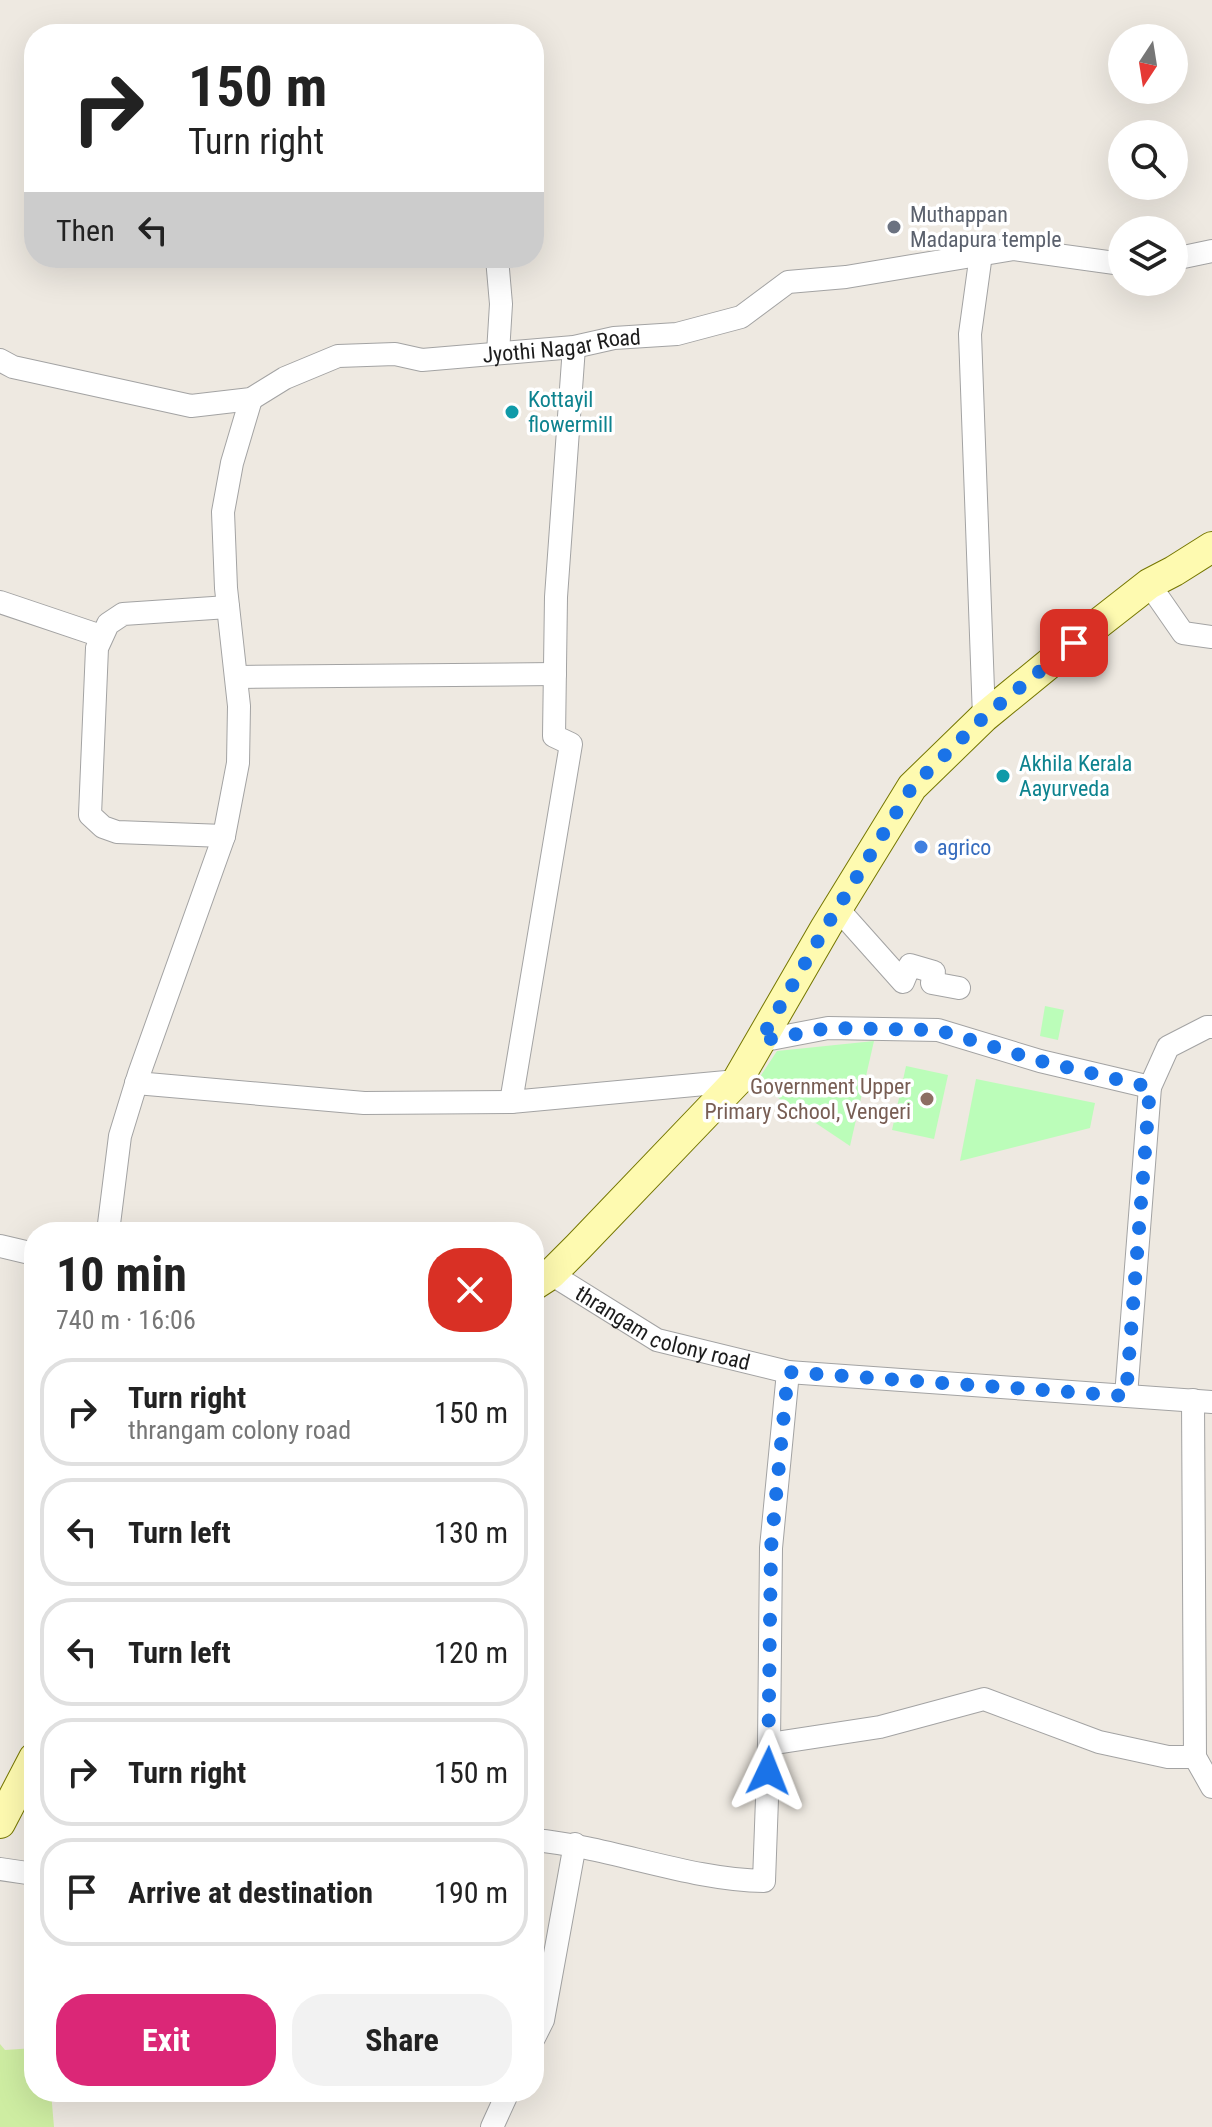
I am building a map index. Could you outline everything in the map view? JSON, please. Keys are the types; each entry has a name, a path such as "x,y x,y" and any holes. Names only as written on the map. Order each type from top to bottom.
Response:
{"main road":[{"path":"544,1277 737,1081 837,908 912,787 984,717 1149,584 1212,547"},
{"path":"0,1823 24,1777"}],"street":[{"name":"Jyothi Nagar Road","path":"0,360 13,367 191,406 251,399 285,378 338,356 395,354 422,360 574,347 614,338 677,334 741,317 788,282 846,277 1014,249 1108,262"},
{"path":"1188,256 1212,251"},
{"path":"981,254 970,334 984,717"},
{"path":"498,268 501,304 498,353"},
{"path":"511,1102 571,744 554,736 556,597 574,347"},
{"path":"109,1222 120,1136 224,836 238,763 238,677 228,607 223,512 232,463 251,399"},
{"path":"1149,584 1183,633 1212,637"},
{"path":"0,602 101,636"},
{"path":"224,836 117,832 103,827 90,815 97,648 108,624 123,614 228,607"},
{"path":"238,677 555,674"},
{"path":"837,908 903,982 910,965 934,972 932,983 959,988"},
{"path":"1126,1396 1150,1087 1168,1047 1212,1027"},
{"path":"760,1041 828,1028 938,1030 1040,1061 1150,1087"},
{"path":"136,1083 364,1103 511,1102 737,1081"},
{"path":"0,1246 24,1252"},
{"name":"thrangam colony road","path":"544,1280 657,1340 788,1372 1203,1401"},
{"path":"544,1841 575,1844 736,1881 764,1881 771,1548 788,1372"},
{"path":"1203,1401 1195,1757 1212,1787"},
{"path":"769,1744 880,1727 984,1699 1099,1742 1168,1757 1195,1757"},
{"path":"544,2014 575,1844"},
{"path":"0,1869 24,1873"},
{"path":"492,2127 503,2102"}],"green space":[{"path":"1045,1006 1064,1010 1058,1040 1040,1036"},
{"path":"874,1041 850,1146 756,1083 777,1051"},
{"path":"906,1066 948,1075 934,1139 892,1130"},
{"path":"976,1079 1095,1103 1090,1128 960,1161"},
{"path":"0,2044 5,2050 24,2049 24,2102 52,2102 54,2127 0,2127"}],"place":[{"name":"Muthappan Madapura temple","path":"894,227"},
{"name":"Kottayil flowermill","path":"512,412"},
{"name":"Akhila Kerala Aayurveda","path":"1003,776"},
{"name":"agrico","path":"921,847"},
{"name":"Government Upper Primary School, Vengeri","path":"927,1099"}],"route":[{"path":"768,1771 771,1548 788,1372 1126,1396 1150,1087 1040,1061 938,1030 828,1028 760,1041 912,787 984,717 1074,643"}]}
